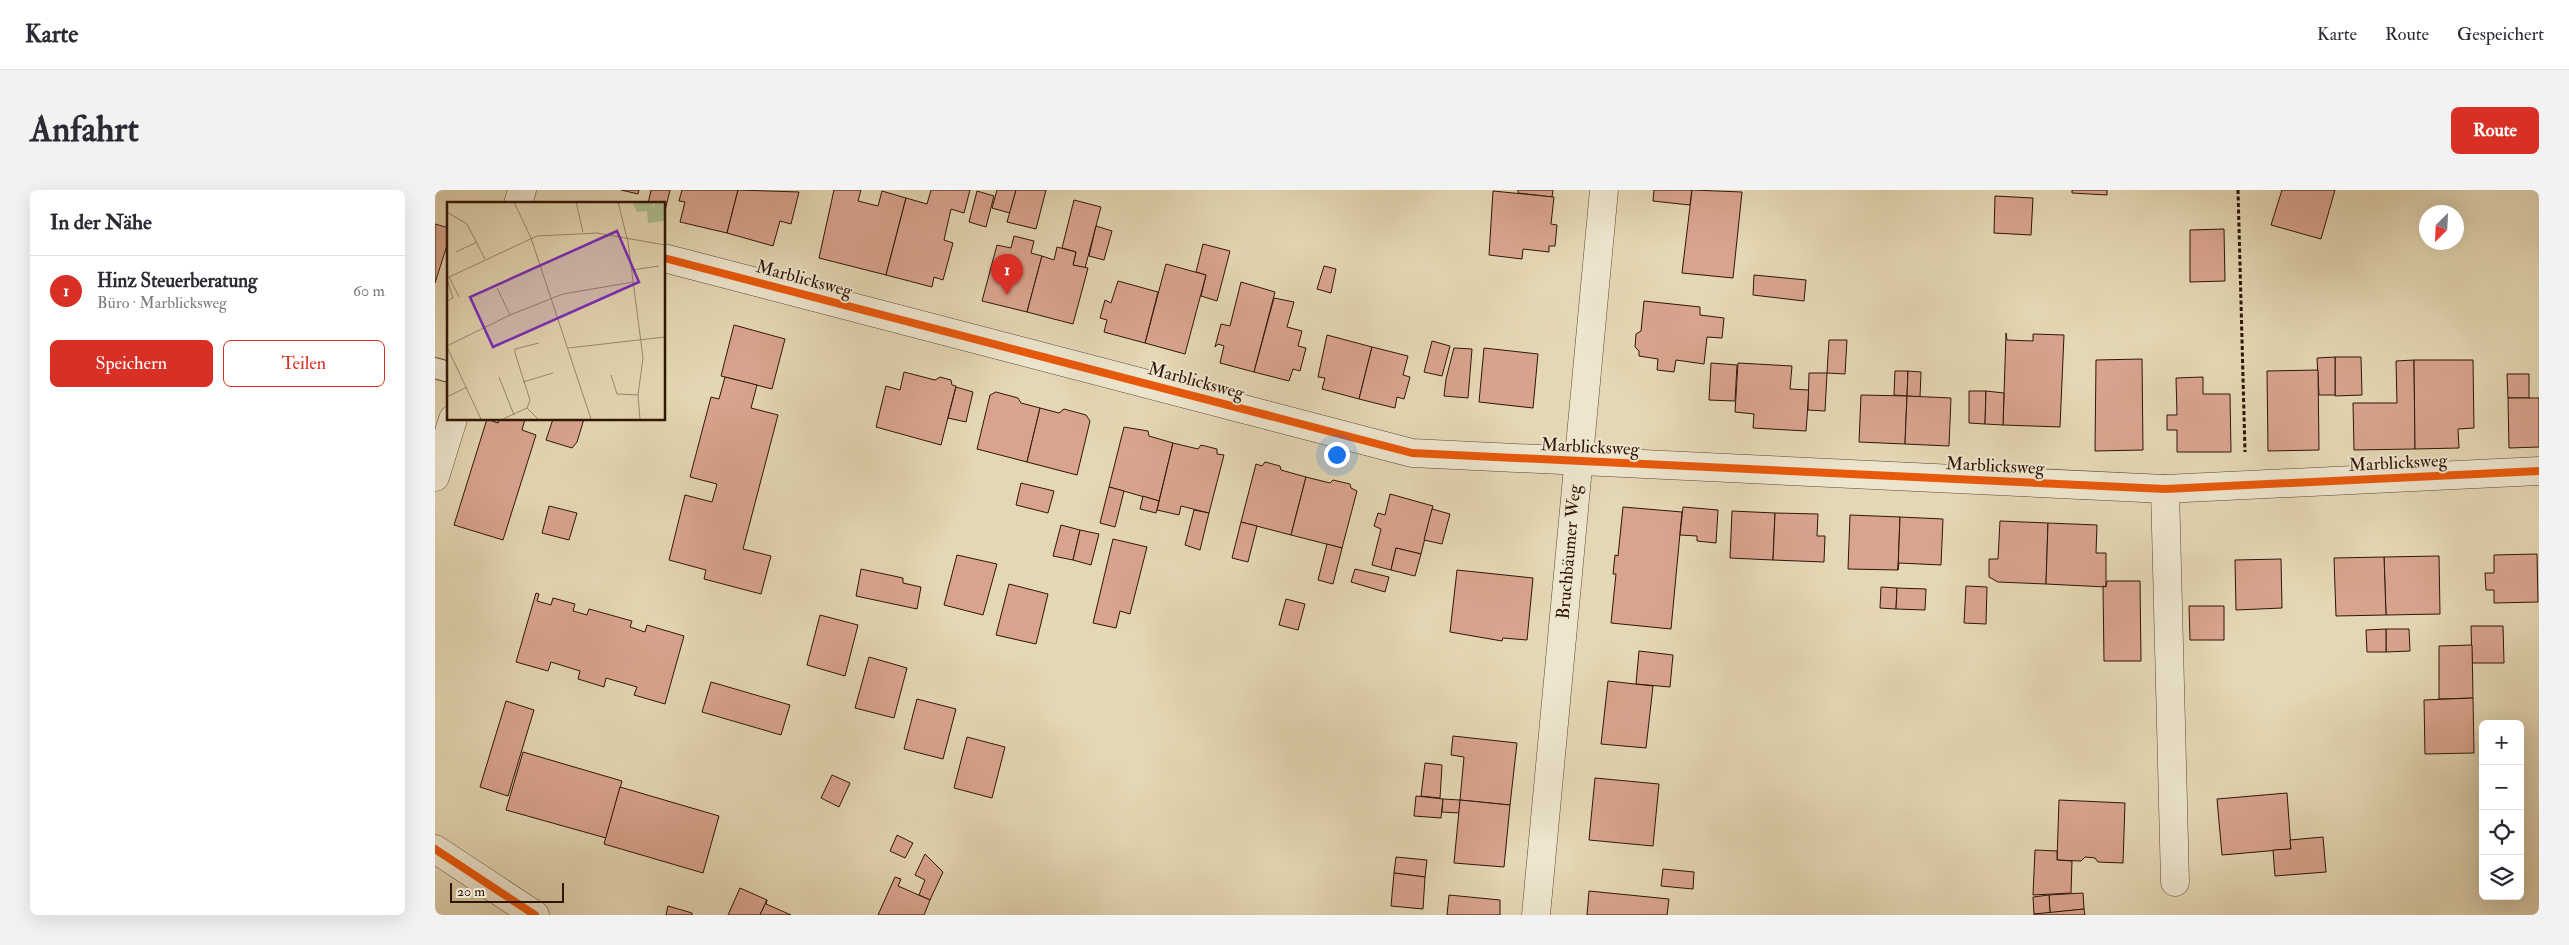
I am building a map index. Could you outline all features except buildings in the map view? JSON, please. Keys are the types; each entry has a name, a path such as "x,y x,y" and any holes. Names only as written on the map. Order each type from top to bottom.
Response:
{"street":[{"name":"Bruchbäumer Weg","path":"1536,915 1604,190"},
{"name":"Marblicksweg","path":"665,258 1412,452 1577,462 2165,489 2539,471"},
{"path":"435,477 453,420"},
{"path":"2165,489 2175,882"},
{"path":"435,849 535,915"}],"path":[{"path":"2237,190 2246,485"}],"cycle path":[{"path":"665,258 1412,453 2165,489 2539,471"},
{"path":"435,849 535,915"}],"place":[{"name":"Hinz Steuerberatung","path":"1007,295"}]}
